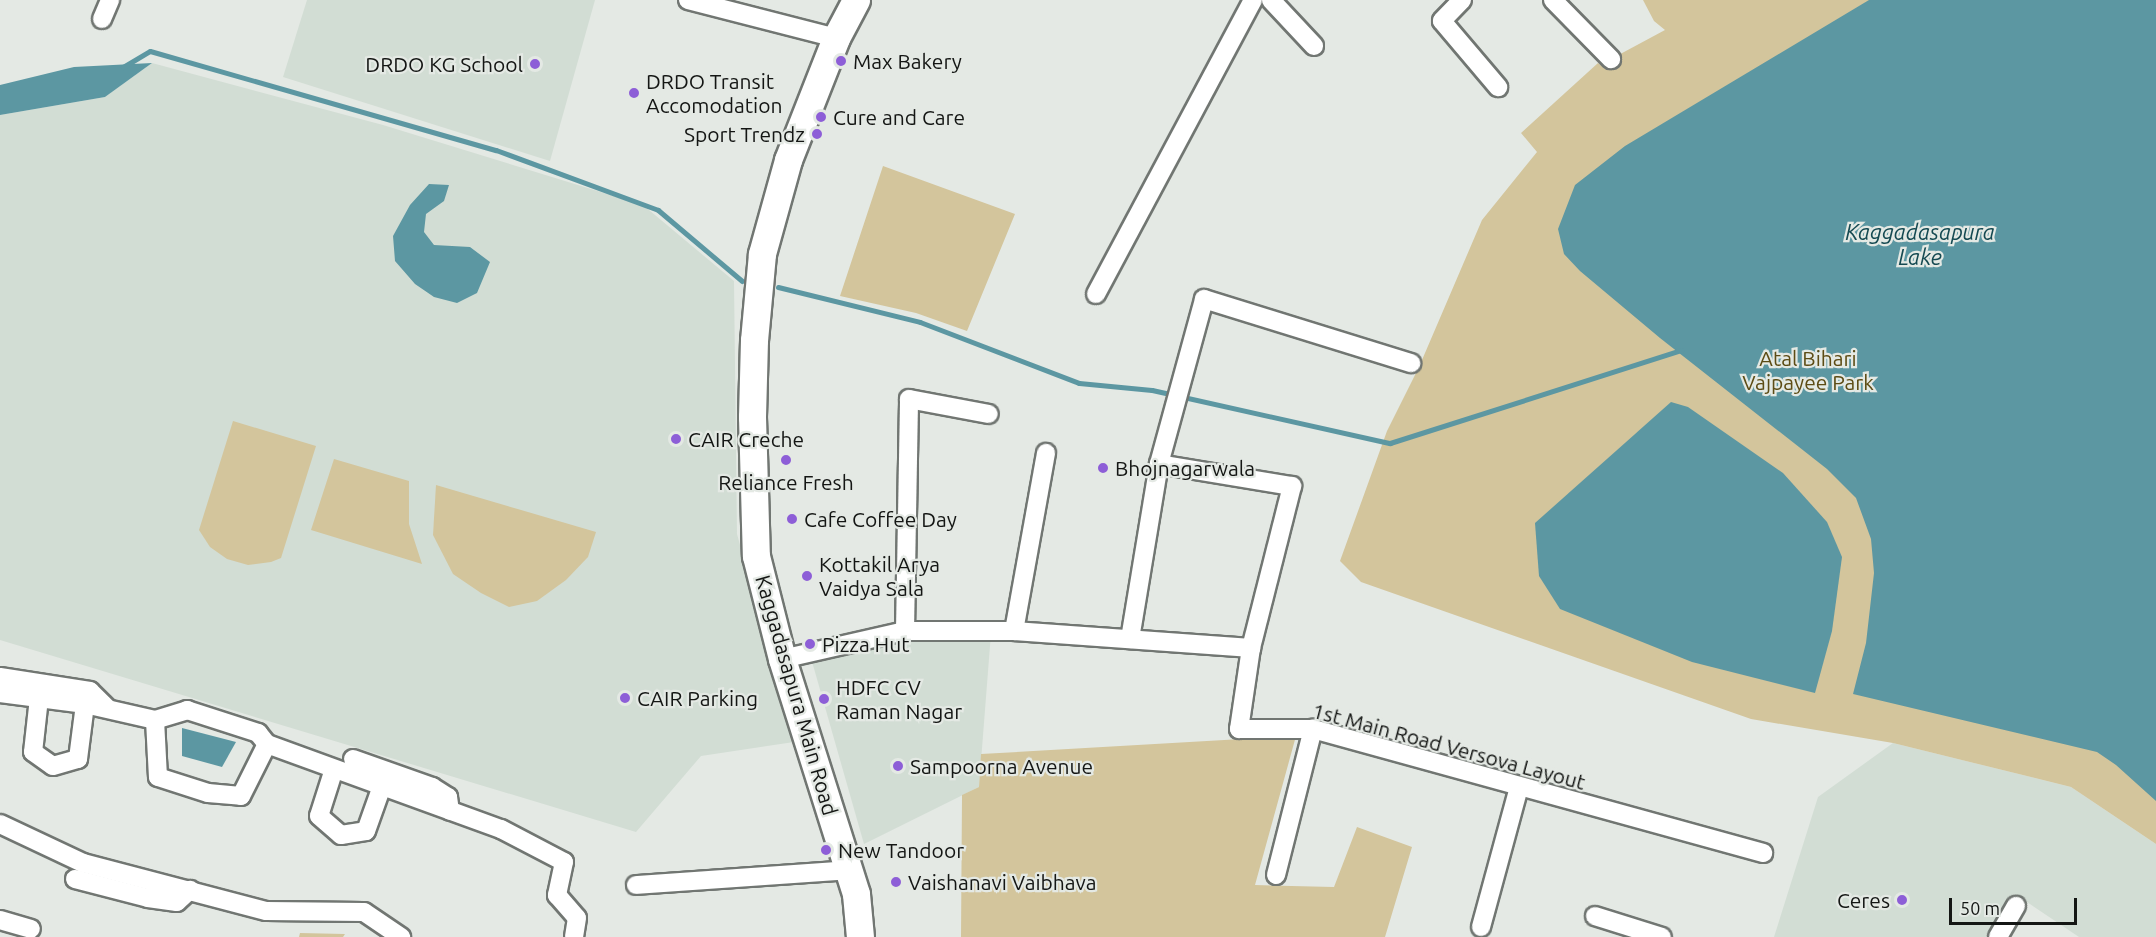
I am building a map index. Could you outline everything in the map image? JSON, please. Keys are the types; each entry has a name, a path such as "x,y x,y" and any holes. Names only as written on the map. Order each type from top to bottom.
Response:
{"main road":[{"name":"Kaggadasapura Main Road","path":"856,0 836,38 788,160 762,254 757,311 753,417 756,556 782,659 856,894 860,937"}],"street":[{"path":"102,19 110,0"},
{"path":"688,0 836,38"},
{"path":"1096,294 1253,0"},
{"path":"1271,0 1314,46"},
{"path":"1462,0 1442,21 1498,87"},
{"path":"1553,0 1611,59"},
{"path":"1130,639 1159,464 1204,299 1411,363"},
{"path":"905,631 909,399 989,414"},
{"path":"1014,631 1046,453"},
{"path":"782,659 905,631 1014,631 1251,648 1292,486 1159,464"},
{"name":"1st Main Road Versova Layout","path":"1251,648 1239,729 1313,729 1763,853"},
{"path":"0,677 90,692 108,709"},
{"path":"0,693 86,704 155,720 187,710 258,733 267,744 501,829 564,862 556,895 578,918 574,937"},
{"path":"39,698 33,752 53,766 78,759 86,704"},
{"path":"155,720 159,777 208,793 241,796 267,744"},
{"path":"1276,875 1313,729"},
{"path":"353,759 432,787 448,797 450,811"},
{"path":"334,769 319,816 341,835 366,831 382,786"},
{"path":"1481,927 1519,786"},
{"path":"0,824 82,863 266,911 364,912 402,937"},
{"path":"636,885 849,870"},
{"path":"75,879 148,898 177,902 190,890"},
{"path":"1998,937 2016,906"},
{"path":"1595,916 1662,937"},
{"path":"0,921 31,929"}],"shaded area":[{"path":"307,0 595,0 550,161 283,77"},
{"path":"152,63 383,125 643,205 734,281 737,534 794,742 701,756 636,832 0,640 0,115 105,97"},
{"path":"991,633 979,787 864,844 811,658 906,636"},
{"path":"1893,743 2071,787 2156,844 2156,937 2079,937 2018,896 1994,937 1774,937 1818,797"}],"green space":[{"name":"Atal Bihari Vajpayee Park","path":"1643,0 2156,0 2156,844 2071,787 1893,743 1751,719 1361,582 1340,561 1387,431 1419,367 1482,220 1537,152 1521,133 1598,63 1603,67 1611,59 1665,30 1654,21"},
{"path":"883,166 1015,214 967,331 916,313 840,296"},
{"path":"233,421 316,446 281,558 271,562 248,565 227,559 210,547 199,530"},
{"path":"334,459 409,481 409,524 422,564 311,530"},
{"path":"436,485 596,532 588,557 566,580 537,601 509,607 481,593 453,574 433,535"},
{"path":"1296,736 1255,885 1334,887 1357,827 1412,847 1385,937 961,937 962,795 979,787 981,754"},
{"path":"300,933 345,934 343,937 299,937"}],"water":[{"name":"Kaggadasapura Lake","path":"1869,0 2156,0 2156,801 2116,765 2097,752 1853,694 1866,643 1874,573 1871,539 1856,498 1827,469 1660,338 1580,271 1564,254 1558,229 1575,185 1625,146"},
{"path":"152,63 105,97 0,115 0,85 74,67"},
{"path":"429,184 449,185 444,201 426,214 424,232 434,245 470,247 490,262 477,293 457,303 434,297 415,284 395,261 393,236 410,205"},
{"path":"1671,402 1688,407 1783,473 1827,522 1842,557 1832,631 1815,693 1692,662 1560,609 1539,576 1535,523"},
{"path":"182,728 236,742 222,767 182,756"}],"waterway":[{"path":"123,67 150,51 496,150 658,210 742,281"},
{"path":"778,287 920,322 1079,383 1152,390 1390,443 1682,350"}],"place":[{"name":"Max Bakery","path":"841,61"},
{"name":"DRDO KG School","path":"535,64"},
{"name":"DRDO Transit Accomodation","path":"634,93"},
{"name":"Cure and Care","path":"821,117"},
{"name":"Sport Trendz","path":"817,134"},
{"name":"CAIR Creche","path":"676,439"},
{"name":"Reliance Fresh","path":"786,460"},
{"name":"Bhojnagarwala","path":"1103,468"},
{"name":"Cafe Coffee Day","path":"792,519"},
{"name":"Kottakil Arya Vaidya Sala","path":"807,576"},
{"name":"Pizza Hut","path":"810,644"},
{"name":"CAIR Parking","path":"625,698"},
{"name":"HDFC CV Raman Nagar","path":"824,699"},
{"name":"Sampoorna Avenue","path":"898,766"},
{"name":"New Tandoor","path":"826,850"},
{"name":"Vaishanavi Vaibhava","path":"896,882"},
{"name":"Ceres","path":"1902,900"}]}
